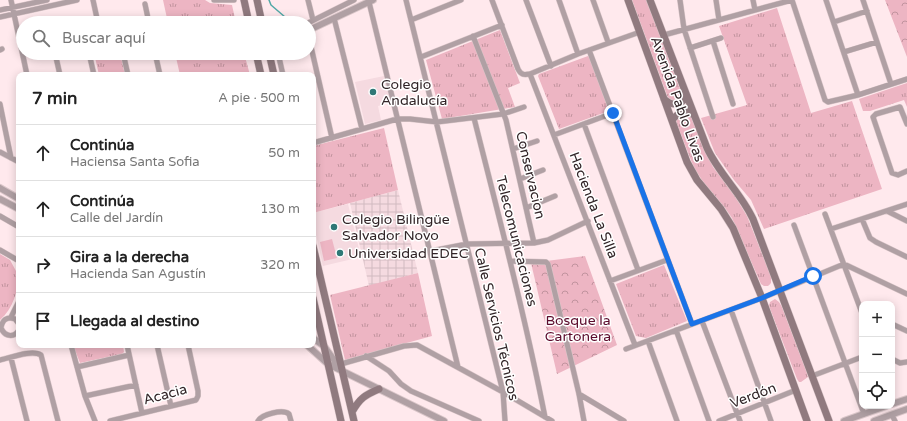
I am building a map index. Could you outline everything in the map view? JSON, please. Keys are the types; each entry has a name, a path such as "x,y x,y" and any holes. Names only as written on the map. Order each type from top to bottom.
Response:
{"main road":[{"name":"Avenida Pablo Livas","path":"628,0 683,153 693,175 702,188 721,209 733,228 762,298 807,421"},
{"name":"Avenida Pablo Livas","path":"650,0 694,116 711,156 720,171 742,198 749,210 829,421"},
{"path":"247,16 244,3 257,1 260,16"},
{"path":"258,60 260,72"},
{"path":"271,60 273,72"},
{"path":"664,99 675,104 681,102 687,96"},
{"path":"672,120 683,111 694,116"},
{"path":"316,259 354,421"},
{"path":"316,313 341,421"},
{"path":"352,412 364,395 379,389"}],"street":[{"path":"11,0 16,23"},
{"path":"0,10 46,0"},
{"path":"0,17 77,0"},
{"path":"93,0 96,16"},
{"path":"214,0 233,0"},
{"path":"308,0 309,16"},
{"path":"316,18 343,2 354,0"},
{"name":"Calle Servicios Técnicos","path":"406,0 503,392 505,421"},
{"path":"411,20 461,0"},
{"path":"492,0 518,69 522,74 530,74 608,42 640,32"},
{"path":"526,0 551,66"},
{"path":"559,0 578,54"},
{"path":"593,0 608,42"},
{"path":"680,0 684,29 713,117"},
{"path":"716,0 719,20"},
{"path":"753,0 755,10"},
{"path":"664,35 792,0 825,100 831,102 907,79"},
{"path":"826,0 858,94"},
{"path":"863,0 891,84"},
{"path":"316,27 371,1 397,119 458,367"},
{"path":"145,4 147,16"},
{"path":"834,22 867,11"},
{"path":"334,18 362,129"},
{"path":"421,57 502,25"},
{"name":"Conservacion","path":"473,36 506,120 534,243"},
{"path":"690,48 721,38"},
{"path":"713,41 733,104"},
{"path":"844,52 877,42"},
{"path":"589,50 692,324"},
{"path":"25,60 27,72"},
{"path":"57,60 59,72"},
{"path":"91,60 93,72"},
{"path":"125,60 127,72"},
{"path":"157,60 159,72"},
{"path":"280,60 282,72"},
{"path":"314,60 332,138"},
{"name":"Hacienda La Silla","path":"530,74 635,345"},
{"path":"0,104 11,158"},
{"path":"316,142 397,119 437,122 503,114 524,107"},
{"path":"907,124 900,107 876,114 873,117 891,170 895,175 907,171"},
{"path":"554,135 613,113"},
{"name":"Telecomunicaciones","path":"474,118 510,261 545,417"},
{"path":"584,124 638,270"},
{"path":"513,149 537,141"},
{"path":"0,152 16,160"},
{"path":"520,179 543,170"},
{"path":"0,188 16,196"},
{"path":"526,208 555,196"},
{"path":"0,199 16,197"},
{"path":"0,199 16,207"},
{"path":"831,229 907,204"},
{"path":"886,211 907,221"},
{"path":"825,214 859,303"},
{"path":"0,216 16,225"},
{"path":"862,219 870,238 907,257"},
{"path":"430,251 467,244 534,243 548,240 588,221"},
{"path":"794,225 864,414"},
{"path":"0,250 16,259"},
{"path":"610,281 667,260"},
{"path":"510,261 546,262 548,264 580,394 584,421"},
{"path":"626,349 780,291 844,264 907,294"},
{"path":"16,307 11,317 4,320 1,329 10,336 16,333"},
{"path":"731,310 771,421"},
{"path":"11,317 16,320"},
{"path":"702,320 740,421"},
{"path":"895,325 907,331"},
{"path":"676,330 709,421"},
{"path":"316,340 324,346 341,368"},
{"path":"314,351 319,348 316,341"},
{"path":"648,341 678,421"},
{"path":"341,368 366,356 413,344 421,346 552,421"},
{"path":"72,348 85,396 95,421"},
{"path":"128,348 142,413"},
{"path":"158,348 171,406"},
{"name":"Acacia","path":"110,421 196,400 198,396 189,348"},
{"path":"310,348 328,364 341,368 379,389 444,421"},
{"path":"0,360 37,352 41,355 58,421"},
{"path":"77,367 129,355"},
{"path":"366,356 384,368 411,391 479,421"},
{"path":"11,358 27,421"},
{"path":"812,376 859,358"},
{"path":"895,360 900,363 907,362"},
{"path":"85,396 136,385"},
{"name":"Verdón","path":"719,421 796,390"},
{"path":"580,394 624,421"},
{"path":"895,403 907,399"},
{"path":"844,421 878,409"},
{"path":"874,421 907,409"},
{"path":"258,421 262,416 283,411 289,414 291,421"},
{"path":"892,415 895,421"}],"shaded area":[{"name":"Colegio Andalucía","path":"384,76 391,103 378,106 381,120 365,124 355,82"},
{"path":"398,190 418,273 369,286 350,203"},
{"path":"348,204 361,257 323,266 316,234 316,212"}],"green space":[{"path":"163,0 205,0 210,3 232,5 234,16 166,16"},
{"path":"632,0 647,0 682,95 680,100 674,102 668,98"},
{"path":"885,0 907,0 907,57"},
{"path":"777,8 811,113 852,101 882,189 764,229 751,200 734,180 715,153 701,118 747,105 719,26"},
{"path":"500,30 520,83 508,88 515,107 442,119 426,60"},
{"path":"588,56 608,108 606,112 559,129 538,76 539,74"},
{"path":"96,60 122,60 124,72 98,72"},
{"path":"177,60 246,60 249,72 179,72"},
{"path":"907,83 907,107 904,100 870,111 863,111 859,99"},
{"path":"685,114 691,117 713,167 733,193 747,216 771,276 771,283 768,286 761,284 732,218 694,168 676,122 677,118"},
{"path":"384,128 398,190 316,212 316,145"},
{"path":"332,239 337,258 324,261 320,242"},
{"path":"0,254 10,260 16,271 16,292 12,304 0,320"},
{"name":"Bosque la Cartonera","path":"585,256 617,345 557,374 531,263"},
{"path":"664,265 687,321 646,338 636,336 616,284"},
{"path":"418,273 432,336 345,360 330,295"},
{"path":"775,299 782,307 807,373 808,377 801,382 797,379 769,306 770,302"},
{"path":"74,348 123,348 124,352 122,354 80,363"}],"waterway":[{"path":"269,0 271,5 284,16"}],"place":[{"name":"Colegio Andalucía","path":"373,92"},
{"name":"Colegio Bilingüe Salvador Novo","path":"334,227"},
{"name":"Universidad EDEC","path":"340,253"}],"route":[{"path":"613,113 692,324 780,291 813,276"}]}
